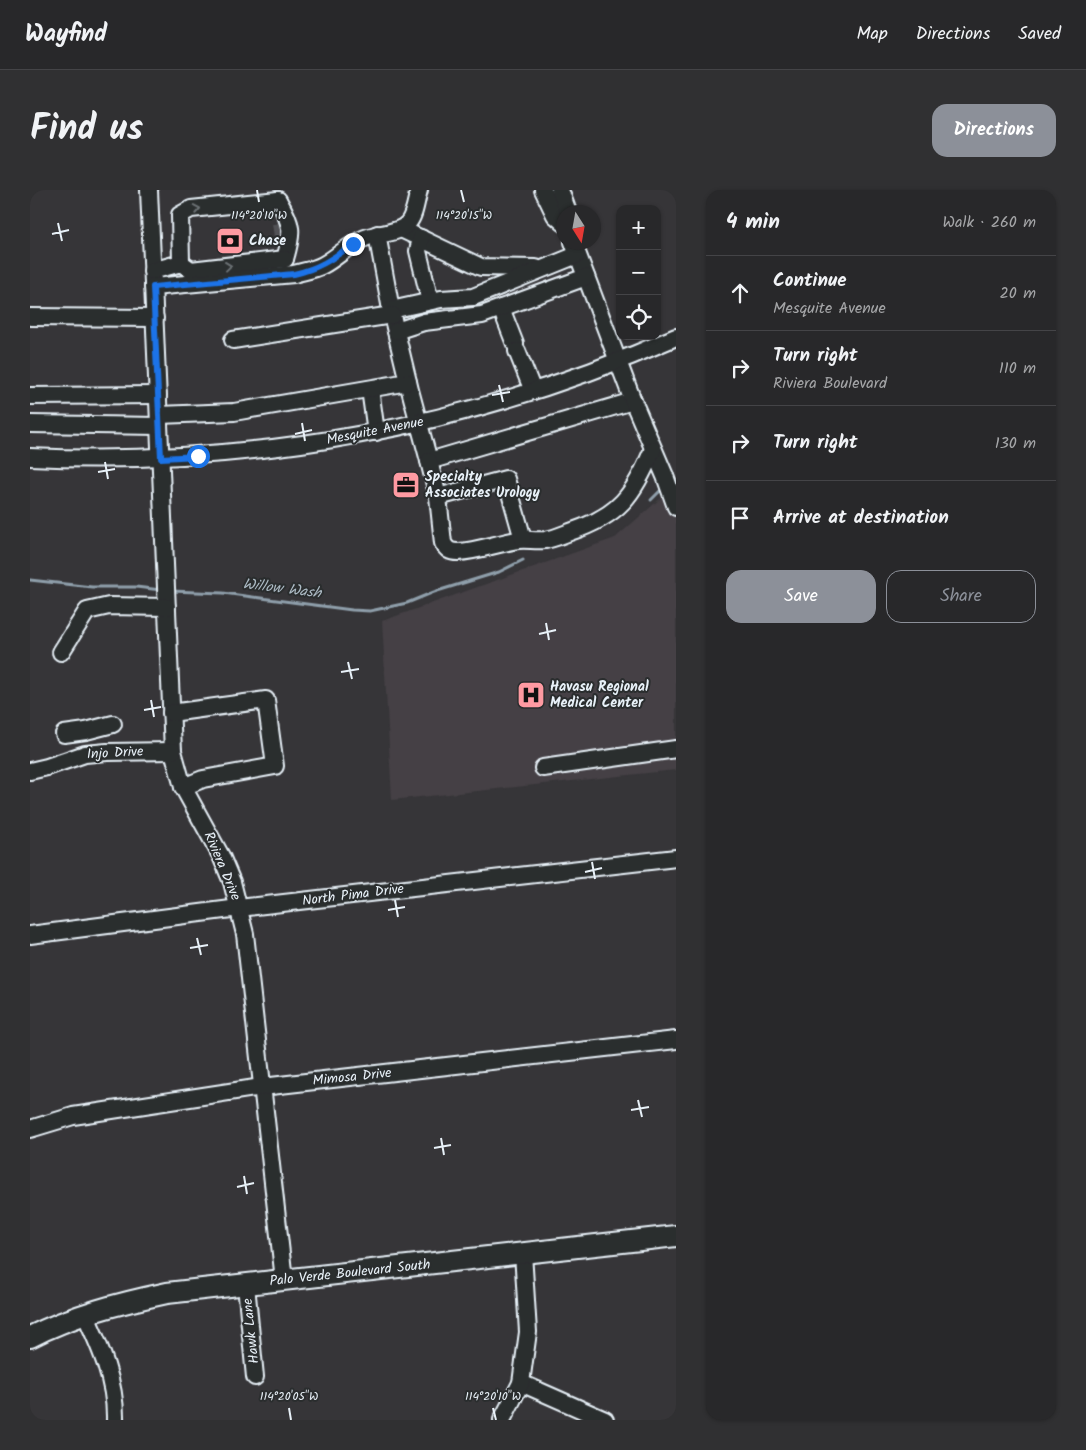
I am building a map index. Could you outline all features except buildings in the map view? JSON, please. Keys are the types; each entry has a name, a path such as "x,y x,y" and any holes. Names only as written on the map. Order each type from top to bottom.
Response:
{"main road":[{"name":"Palo Verde Boulevard South","path":"30,1338 48,1328 85,1314 167,1294 676,1236"}],"street":[{"name":"Riviera Drive","path":"149,190 173,751 183,787 221,856 232,882 245,934 284,1280"},
{"path":"182,264 192,270 286,266 312,270 353,244 376,234 401,229 408,224 419,190"},
{"path":"543,190 556,216"},
{"path":"560,190 565,205"},
{"path":"182,264 180,215 191,209 278,195"},
{"path":"278,195 286,266"},
{"path":"278,195 288,217 291,239 286,266"},
{"path":"401,229 481,266 544,268"},
{"path":"376,234 408,382 438,497 443,543 450,552 467,552 524,539 533,541 547,540 600,520 621,505 634,489 642,476 653,449"},
{"path":"421,238 418,251 430,301"},
{"path":"393,318 430,301 473,297 544,268 573,250"},
{"path":"575,250 633,402 676,507"},
{"path":"153,279 182,264"},
{"path":"153,279 286,266"},
{"path":"233,340 393,318 424,322 482,315 586,277"},
{"path":"501,308 533,391"},
{"path":"30,317 155,318"},
{"name":"Mesquite Avenue","path":"30,457 161,458 289,447 376,432 470,410 533,391 618,362 676,337"},
{"path":"158,395 37,396 37,425 159,420 234,412 408,382"},
{"path":"370,389 376,432"},
{"path":"429,461 633,402"},
{"path":"438,497 506,479 524,539"},
{"path":"61,652 87,611 109,606 167,606"},
{"path":"171,713 266,700 275,766 203,779 183,787"},
{"path":"64,734 113,724"},
{"path":"543,768 676,750"},
{"name":"Injo Drive","path":"30,771 85,754 173,751"},
{"name":"North Pima Drive","path":"30,935 239,908 676,858"},
{"name":"Mimosa Drive","path":"30,1129 73,1116 262,1087 676,1040"},
{"path":"502,1420 521,1383 528,1332 523,1253"},
{"name":"Hawk Lane","path":"246,1285 256,1377"},
{"path":"85,1314 101,1349 109,1374 114,1396 115,1420"},
{"path":"521,1383 606,1420"}],"shaded area":[{"name":"Havasu Regional Medical Center","path":"676,485 676,770 392,800 382,621 615,538"}],"waterway":[{"name":"Willow Wash","path":"651,500 663,488"},
{"name":"Willow Wash","path":"170,591 223,593 370,611 407,603 434,592 499,572 523,560"},
{"name":"Willow Wash","path":"30,580 92,587 136,587 161,590"}],"tunnel":[{"path":"280,223 282,236"}],"place":[{"name":"Chase","path":"230,241"},
{"name":"Specialty Associates Urology","path":"406,485"},
{"name":"Havasu Regional Medical Center","path":"531,695"}],"route":[{"path":"198,456 161,458 153,287 294,274 312,270 324,264 353,244"}]}
